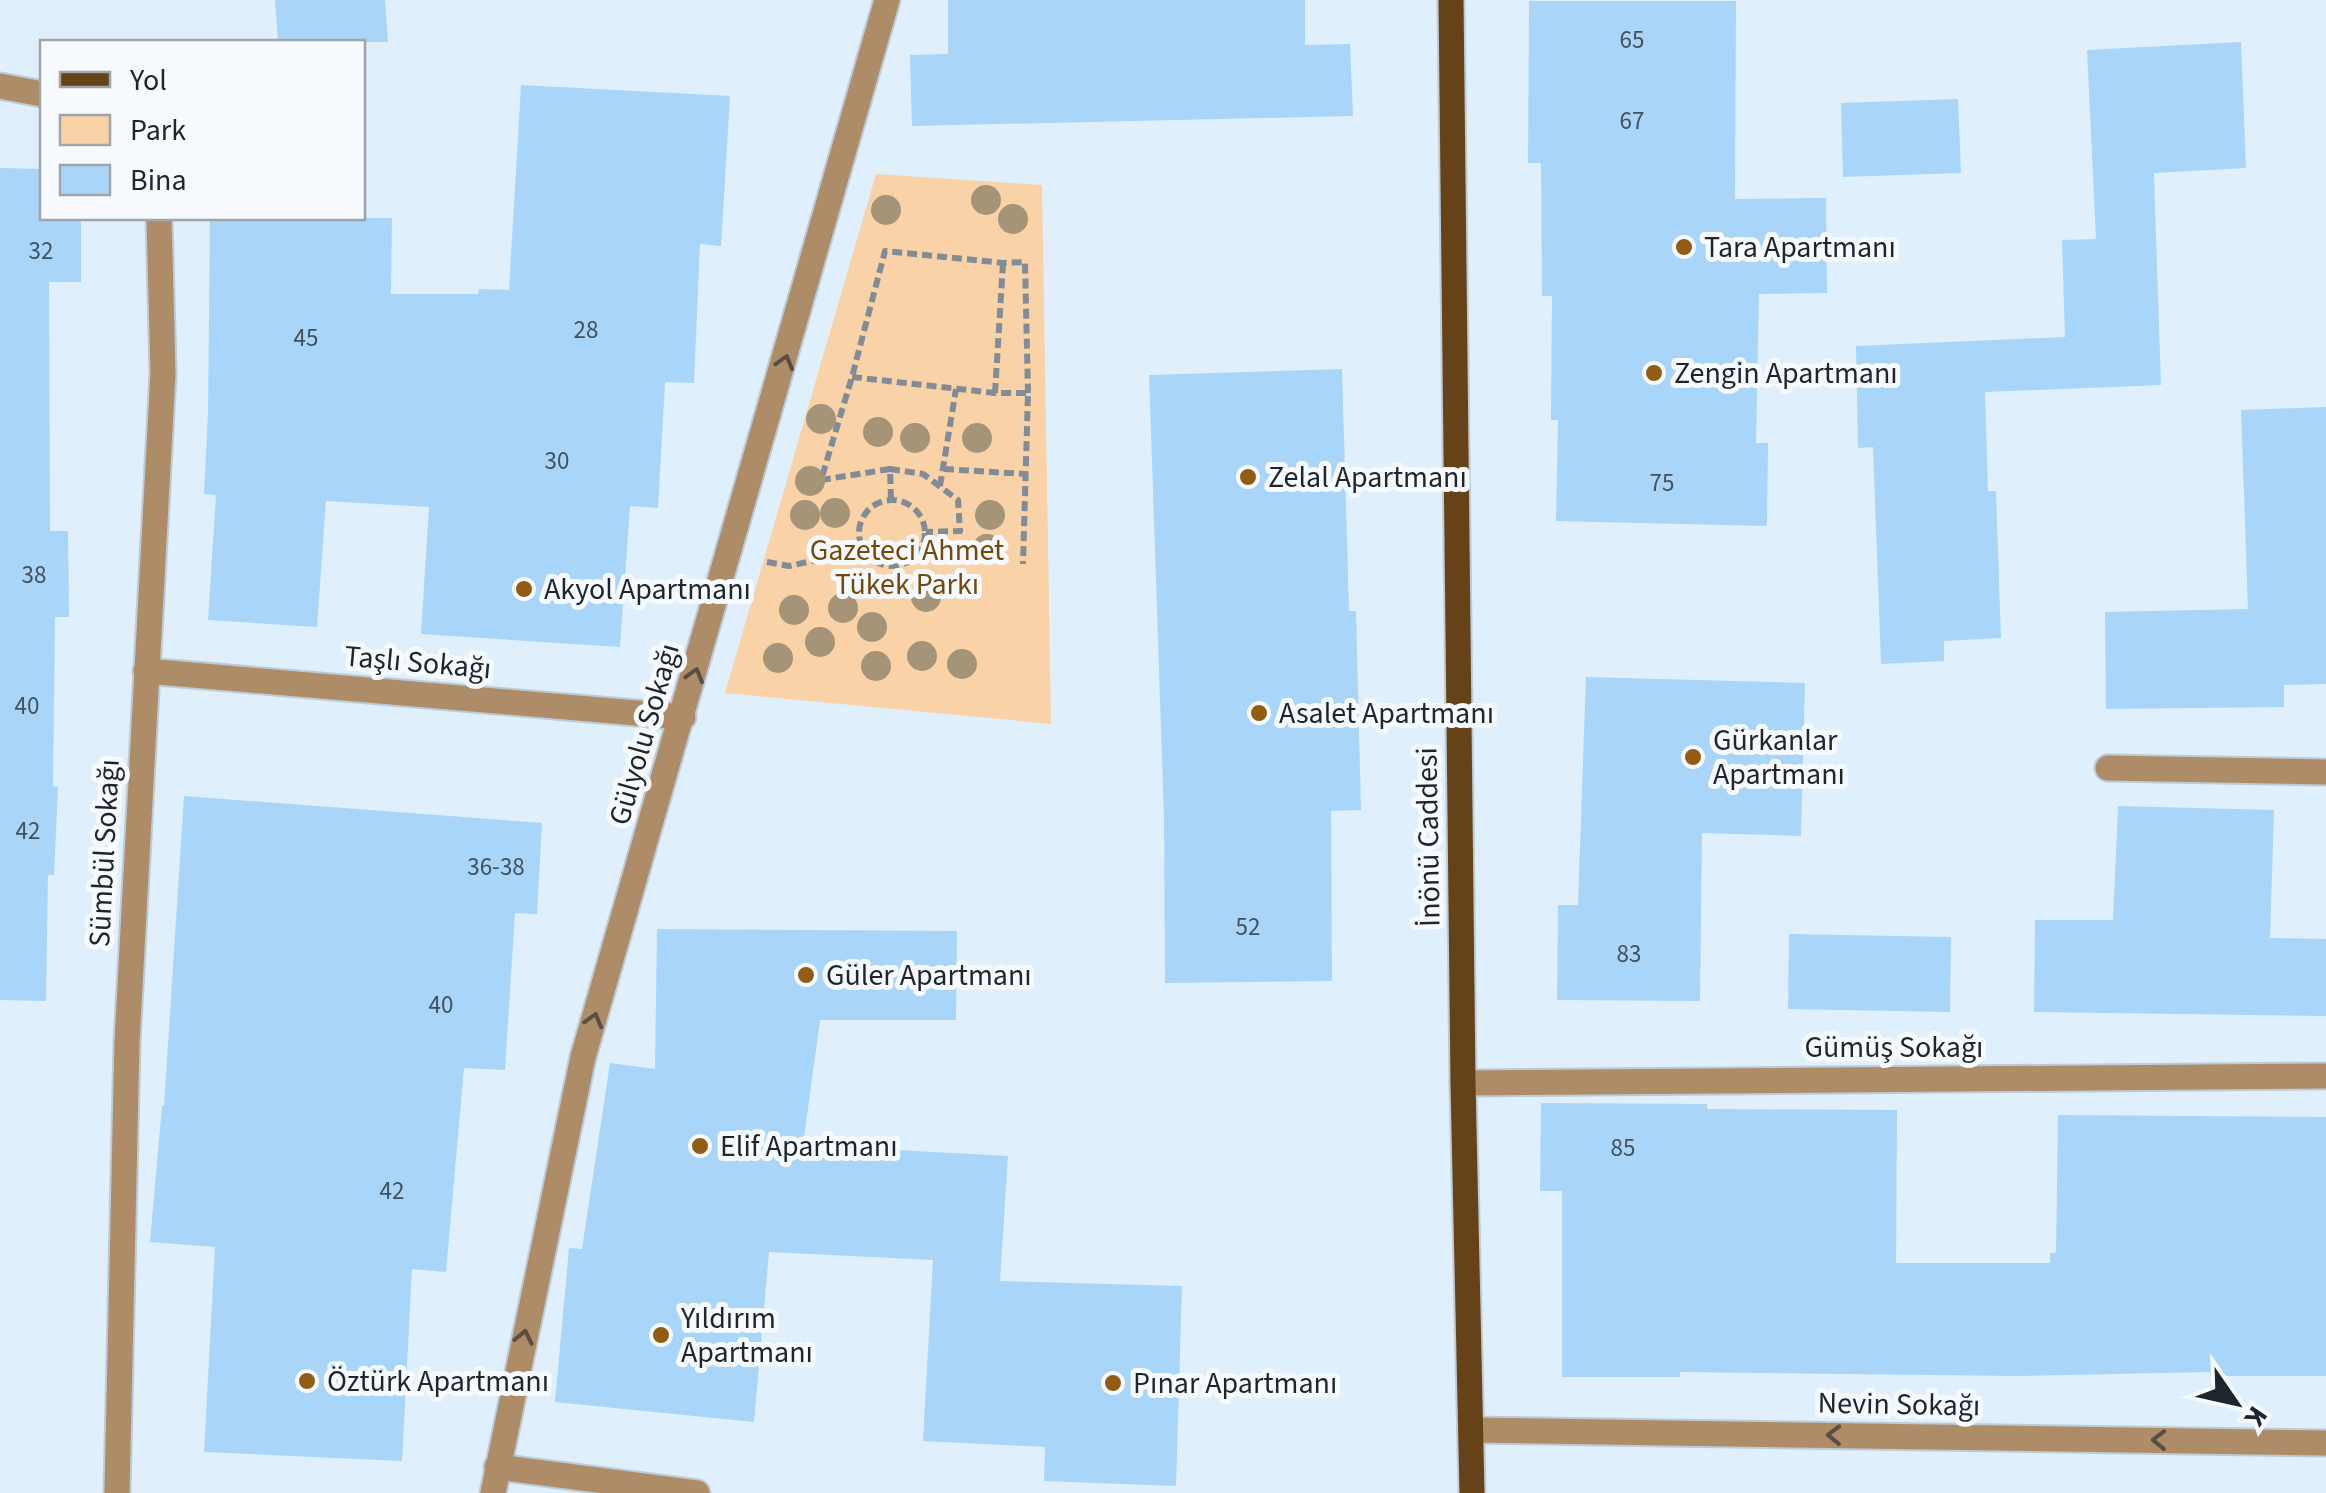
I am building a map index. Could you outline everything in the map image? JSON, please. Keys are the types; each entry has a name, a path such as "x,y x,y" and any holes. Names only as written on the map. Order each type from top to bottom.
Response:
{"main road":[{"name":"İnönü Caddesi","path":"1451,0 1463,1083 1472,1493"}],"street":[{"name":"Gülyolu Sokağı","path":"493,1493 584,1057 886,0"},
{"path":"0,86 40,94"},
{"name":"Sümbül Sokağı","path":"116,1493 127,1042 164,373 159,220"},
{"name":"Taşlı Sokağı","path":"146,671 683,717"},
{"path":"2108,768 2326,772"},
{"name":"Gümüş Sokağı","path":"1463,1083 2326,1076"},
{"name":"Nevin Sokağı","path":"1471,1430 2326,1442"},
{"path":"497,1467 697,1493"}],"path":[{"path":"926,532 960,532 958,500 923,474 890,469 821,480 885,251 1024,262 1028,393 1023,564"},
{"path":"995,393 1003,263"},
{"path":"852,377 1028,393"},
{"path":"940,487 956,389"},
{"path":"890,469 891,499"},
{"path":"944,469 1026,474"},
{"path":"891,499 908,503 918,511 926,532 921,549 897,566 878,563 863,550 859,534 863,516 874,504 891,499"},
{"path":"729,555 789,566 863,550"}],"green space":[{"name":"Gazeteci Ahmet Tükek Parkı","path":"876,174 1042,185 1051,724 725,693"}],"building":[{"path":"275,0 385,0 388,42 278,40"},
{"path":"948,0 1305,0 1305,45 1350,44 1353,116 912,126 910,55 948,54"},
{"path":"1529,1 1736,1 1735,199 1826,198 1827,293 1759,294 1756,443 1768,443 1767,526 1556,521 1558,420 1551,420 1552,296 1542,296 1541,163 1528,163"},
{"path":"2241,42 2246,168 2154,173 2161,385 1985,392 1988,491 1996,491 2001,638 1944,641 1944,661 1881,664 1873,447 1858,448 1856,346 2065,337 2062,240 2096,239 2087,50"},
{"path":"521,85 730,96 721,246 700,244 694,383 665,382 658,508 630,506 620,647 421,634 429,507 326,501 317,627 208,620 216,495 204,494 210,220 392,218 391,294 509,290"},
{"path":"1958,99 1961,173 1843,177 1841,103"},
{"path":"0,168 40,169 40,220 81,220 81,282 49,282 50,531 68,531 69,617 55,617 53,786 58,787 54,875 48,875 46,1001 0,1000"},
{"path":"1342,369 1349,611 1356,611 1361,810 1331,811 1332,981 1165,983 1164,816 1149,375"},
{"path":"2326,407 2326,684 2284,685 2284,707 2106,709 2105,612 2248,609 2241,410"},
{"path":"1586,677 1805,683 1801,836 1702,833 1700,1001 1557,1000 1558,905 1578,905"},
{"path":"184,796 542,823 537,914 515,913 505,1070 464,1068 446,1272 412,1269 402,1461 204,1452 215,1247 150,1242 164,1106"},
{"path":"2118,806 2274,810 2270,938 2326,939 2326,1016 2034,1012 2035,920 2113,920"},
{"path":"657,929 957,931 956,1020 820,1020 803,1145 1008,1156 1000,1281 1182,1286 1176,1486 1044,1481 1045,1447 923,1441 933,1260 769,1252 754,1422 555,1402 569,1248 582,1249 610,1063 655,1069"},
{"path":"1789,934 1951,937 1950,1012 1788,1009"},
{"path":"1541,1103 1897,1110 1896,1263 2050,1263 2050,1253 2056,1253 2058,1115 2326,1117 2326,1376 2210,1376 2210,1372 2017,1376 1680,1372 1680,1377 1562,1377 1562,1191 1540,1191"}],"place":[{"name":"Tara Apartmanı","path":"1684,247"},
{"name":"Zengin Apartmanı","path":"1654,373"},
{"name":"Zelal Apartmanı","path":"1248,477"},
{"name":"Akyol Apartmanı","path":"524,589"},
{"name":"Asalet Apartmanı","path":"1259,713"},
{"name":"Gürkanlar Apartmanı","path":"1693,757"},
{"name":"Güler Apartmanı","path":"806,975"},
{"name":"Elif Apartmanı","path":"700,1146"},
{"name":"Yıldırım Apartmanı","path":"661,1335"},
{"name":"Öztürk Apartmanı","path":"307,1381"},
{"name":"Pınar Apartmanı","path":"1113,1383"}]}
